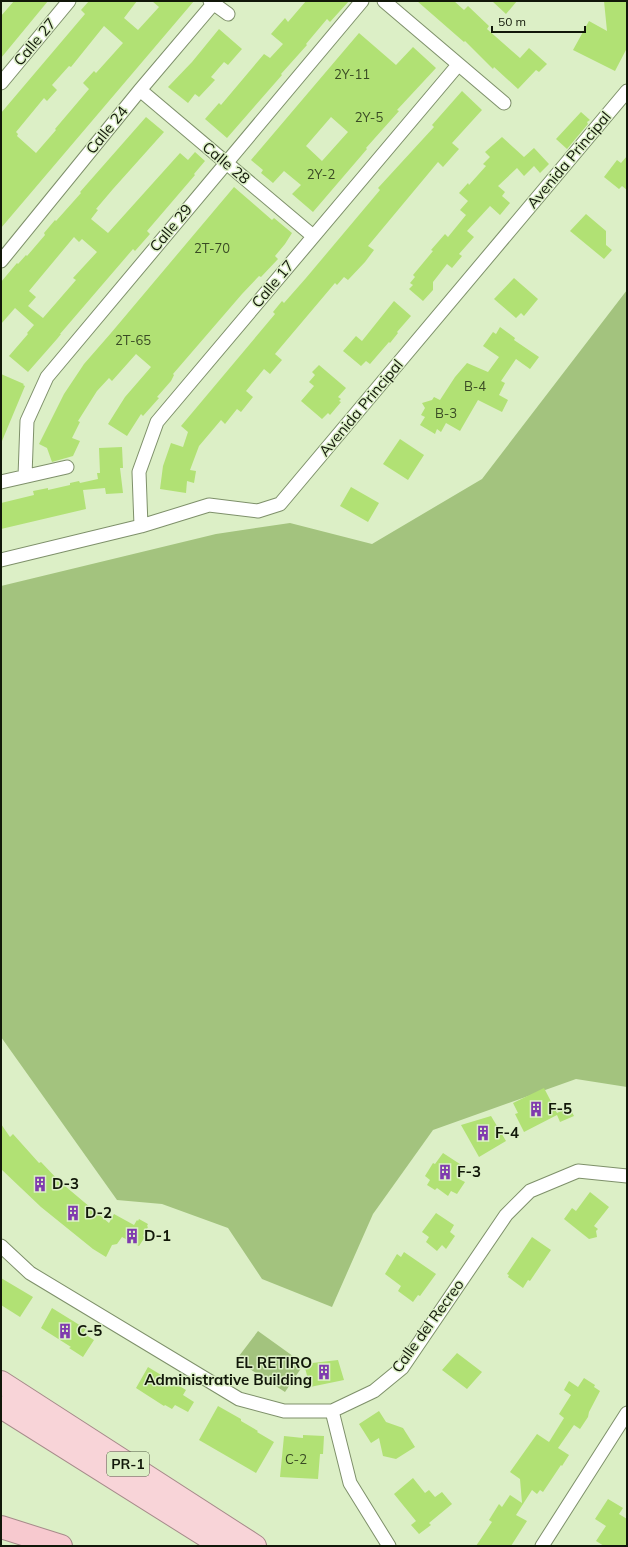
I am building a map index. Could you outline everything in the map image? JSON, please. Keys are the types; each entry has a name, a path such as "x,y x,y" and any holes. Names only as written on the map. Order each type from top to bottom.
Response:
{"highway":[{"name":"PR-1","path":"1,1382 255,1546"},
{"name":"PR-1","path":"1,1407 222,1546"},
{"path":"1,1527 60,1546"}],"street":[{"name":"Calle 27","path":"1,83 69,1"},
{"name":"Calle 29","path":"25,476 27,421 47,377 362,1"},
{"path":"384,1 504,103"},
{"path":"211,2 228,14"},
{"name":"Calle 24","path":"1,261 211,2"},
{"name":"Calle 17","path":"141,526 139,472 157,422 458,65"},
{"name":"Calle 28","path":"140,90 313,236"},
{"name":"Avenida Principal","path":"1,560 141,526 209,505 258,511 280,504 627,91"},
{"path":"1,482 67,467"},
{"name":"Calle del Recreo","path":"1,1246 30,1273 239,1399 284,1411 332,1411 374,1391 402,1368 506,1215 530,1191 578,1171 627,1176"},
{"path":"332,1411 350,1483 389,1546"},
{"path":"542,1546 627,1413"}],"green space":[{"path":"627,290 627,1087 576,1079 433,1130 373,1214 332,1307 262,1279 228,1228 162,1204 117,1200 1,1037 1,586 216,534 290,523 372,544 482,479"},
{"path":"258,1331 304,1364 285,1392 236,1360"}],"building":[{"path":"14,1 48,1 1,58 1,16"},
{"path":"89,1 137,1 124,18 138,30 159,7 152,1 194,1 1,228 1,113 85,14 81,10","holes":["104,26 123,43 96,73 94,71 83,83 89,89 36,153 17,136 18,134 16,132 44,98 47,101 57,90 52,85 69,66 71,67"]},
{"path":"306,1 349,1 330,22 327,19 306,44 307,45 281,74 282,75 227,138 205,119 219,103 221,105 264,54 270,58 283,44 271,34 285,18 288,22"},
{"path":"417,1 454,1 464,10 468,6 489,26 487,29 520,58 529,48 547,64 539,72 536,70 518,89 494,67 493,69 465,41 464,42"},
{"path":"492,1 517,1 506,14"},
{"path":"604,1 627,1 627,48 615,71 573,50 589,21 607,31"},
{"path":"219,29 242,49 228,65 224,62 211,77 215,80 199,97 195,94 188,103 168,87 192,62"},
{"path":"359,33 396,65 413,47 436,68 397,110 399,111 313,212 292,194 301,185 284,171 273,183 261,173 263,170 251,160","holes":["331,117 348,132 322,161 306,146"]},
{"path":"462,91 482,110 452,143 459,149 443,167 438,162 368,246 374,250 365,262 348,280 344,277 337,285 335,283 275,354 282,360 270,374 264,369 246,391 253,397 241,412 237,409 225,424 221,420 199,446 190,470 196,471 194,483 187,481 186,493 160,489 163,466 171,443 183,447 188,432 181,426 275,314 273,312 282,301 284,303 306,278 380,190 378,188 434,127 432,125"},
{"path":"581,112 590,120 567,149 556,139"},
{"path":"146,117 164,132 96,209 98,210 91,219 108,233 180,153 188,160 195,152 205,161 194,174 195,175 147,231 150,234 135,251 133,249 28,372 9,356 34,325 15,308 1,324 1,282 17,263 18,264 26,255 27,256 45,235 44,233 81,193 80,192","holes":["74,237 79,242 82,239 97,252 73,278 76,280 43,318 28,306 36,297 29,291"]},
{"path":"502,137 524,157 534,148 549,164 540,173 534,166 524,176 517,168 498,186 505,192 502,196 510,203 500,215 490,206 467,231 474,237 459,254 462,256 452,268 447,264 433,282 433,290 423,301 409,289 413,285 410,283 415,277 413,275 445,234 448,237 466,215 460,210 468,201 459,193 468,183 469,185 486,166 483,164 490,157 485,152"},
{"path":"627,156 627,190 622,186 619,189 604,177 617,160 621,163"},
{"path":"234,187 272,220 274,218 292,233 275,256 278,259 242,294 173,374 174,375 171,381 157,397 159,398 143,416 141,414 127,436 108,424 125,397 151,367 136,354 112,381 109,378 97,391 78,421 80,422 72,438 80,441 73,456 52,462 47,448 39,444 64,394 84,364"},
{"path":"586,214 606,231 606,245 612,250 604,259 570,231"},
{"path":"514,278 538,299 524,316 521,313 516,318 494,299"},
{"path":"394,301 411,316 397,332 398,333 390,343 389,342 370,364 366,361 361,366 343,351 356,336 362,341"},
{"path":"500,327 515,338 514,340 539,357 530,369 516,359 501,381 505,383 499,395 508,400 502,412 478,400 460,431 446,423 441,432 437,429 435,434 420,425 425,417 421,415 425,408 422,403 432,400 434,397 440,400 455,377 467,363 488,372 499,357 483,346 493,332 496,334"},
{"path":"319,365 346,388 338,397 341,399 339,401 341,402 330,415 328,413 322,419 301,401 314,386 309,382 315,375 312,372"},
{"path":"1,374 24,384 23,385 25,386 2,441"},
{"path":"400,439 424,455 408,480 383,464"},
{"path":"122,447 123,468 120,468 123,493 106,494 105,488 83,490 86,509 1,529 1,503 34,495 33,491 48,488 48,490 70,485 70,483 79,481 80,483 98,479 97,473 100,473 99,448"},
{"path":"351,487 379,503 368,522 340,506"},
{"name":"F-5","path":"544,1088 557,1113 569,1107 574,1116 560,1122 557,1115 524,1132 515,1114 518,1113 513,1103"},
{"name":"F-4","path":"491,1116 506,1141 479,1157 461,1125"},
{"path":"1,1124 10,1137 13,1134 39,1163 41,1162 59,1181 109,1223 114,1214 134,1225 139,1219 148,1224 143,1236 145,1237 139,1246 122,1237 117,1244 112,1245 106,1257 93,1249 41,1207 1,1169"},
{"name":"F-3","path":"443,1153 466,1168 459,1179 465,1182 457,1194 451,1191 448,1196 437,1188 435,1190 427,1185 430,1180 425,1176 433,1163 435,1164"},
{"path":"590,1192 609,1207 594,1226 598,1229 596,1231 597,1237 589,1239 564,1219 572,1208 576,1211"},
{"path":"436,1213 454,1225 450,1232 455,1236 446,1249 442,1245 437,1251 426,1242 429,1237 422,1232"},
{"path":"532,1237 551,1250 530,1281 528,1280 523,1288 508,1277 509,1275 507,1274"},
{"path":"404,1252 436,1274 420,1296 418,1295 413,1302 398,1291 401,1286 385,1274 397,1254 401,1257"},
{"path":"1,1278 33,1297 20,1317 1,1305"},
{"name":"C-5","path":"52,1308 86,1329 83,1333 94,1340 83,1357 69,1348 71,1347 41,1328"},
{"path":"457,1353 482,1372 467,1389 442,1370"},
{"name":"EL RETIRO Administrative Building","path":"338,1360 344,1380 310,1387 304,1364"},
{"path":"148,1367 186,1390 183,1395 194,1402 188,1412 175,1405 172,1409 165,1405 164,1406 136,1388"},
{"path":"584,1378 595,1385 594,1387 600,1391 588,1417 580,1429 574,1425 558,1448 569,1455 562,1466 561,1465 543,1492 540,1490 537,1494 532,1490 516,1515 527,1521 511,1546 476,1546 492,1522 489,1520 499,1504 502,1507 510,1495 522,1503 520,1479 510,1472 537,1434 549,1442 564,1418 559,1414 571,1395 564,1390 569,1381 578,1387"},
{"path":"218,1406 241,1419 241,1421 274,1442 256,1473 199,1440"},
{"path":"379,1411 386,1422 403,1428 415,1447 396,1459 383,1456 379,1438 371,1443 359,1424"},
{"path":"303,1435 324,1436 323,1454 320,1454 318,1479 280,1477 284,1436 303,1438"},
{"path":"413,1478 425,1493 429,1490 435,1497 442,1492 452,1504 429,1523 431,1525 419,1534 411,1525 416,1521 394,1494"},
{"path":"608,1499 623,1508 619,1514 627,1519 627,1546 604,1546 596,1541 606,1526 595,1519"}],"place":[{"name":"F-5","path":"536,1109"},
{"name":"F-4","path":"483,1133"},
{"name":"F-3","path":"445,1172"},
{"name":"D-3","path":"40,1184"},
{"name":"D-2","path":"73,1213"},
{"name":"D-1","path":"132,1236"},
{"name":"C-5","path":"65,1331"},
{"name":"EL RETIRO Administrative Building","path":"324,1372"}]}
